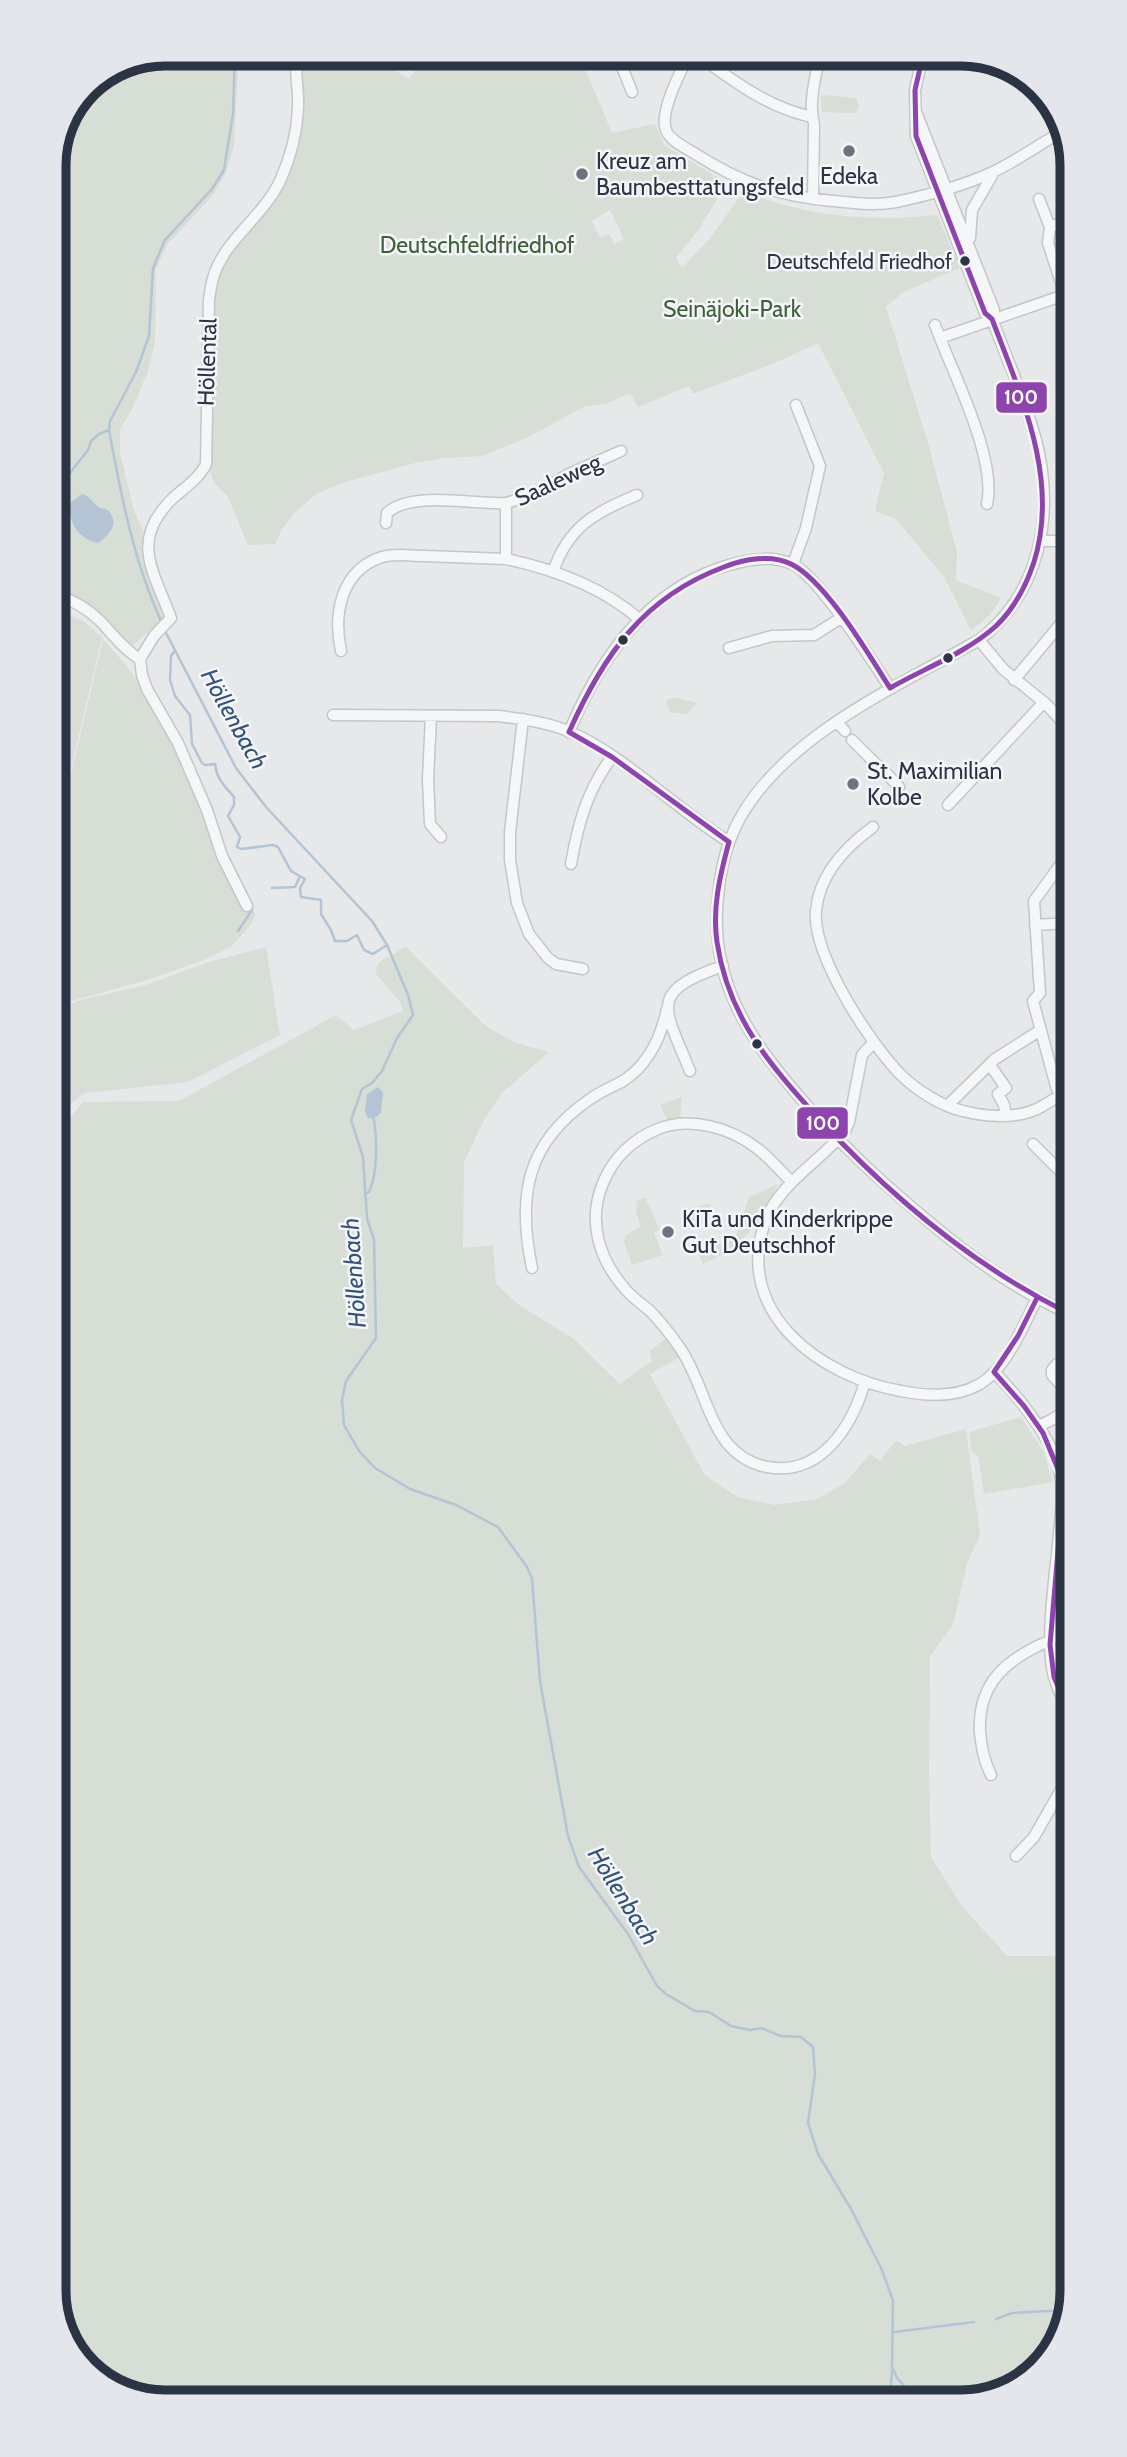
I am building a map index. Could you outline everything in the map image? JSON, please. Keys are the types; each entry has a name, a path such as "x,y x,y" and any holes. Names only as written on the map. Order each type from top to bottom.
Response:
{"street":[{"name":"Höllental","path":"140,659 171,618 151,564 149,533 163,509 198,477 206,464 209,300 213,278 235,241 271,197 286,167 298,108 297,66"},
{"path":"622,67 632,92"},
{"path":"683,67 674,87 665,125 669,135 687,149 738,178 783,195 813,200 881,204 942,190 994,171 1055,135"},
{"path":"714,67 761,99 812,117"},
{"path":"813,200 812,117 817,67"},
{"path":"921,67 917,79 916,112 985,313 992,319 1029,416 1039,453 1043,491 1040,541 1031,572 1015,604 998,624 979,640 890,688 837,722 791,758 768,782 741,816 729,842 721,870 716,916 717,941 737,1006 756,1044 838,1141 958,1248 1008,1283 1060,1309"},
{"path":"971,251 969,230 972,210 994,171"},
{"path":"942,190 971,251 994,310 992,319"},
{"path":"1039,199 1050,227 1048,243 1060,277"},
{"path":"1050,227 1060,223"},
{"path":"940,338 1060,296"},
{"path":"935,325 977,432 988,484 987,504"},
{"path":"793,564 806,528 820,466 796,405"},
{"name":"Saaleweg","path":"506,559 506,503 530,496 569,474 621,451"},
{"path":"553,572 562,550 586,521 637,495"},
{"path":"386,523 387,513 391,510 415,502 506,503"},
{"path":"1040,541 1060,541"},
{"path":"341,651 336,624 342,599 354,576 372,561 398,555 506,559 553,572 594,589 619,603 639,619"},
{"path":"569,732 594,678 613,649 639,619 678,588 723,567 755,559 793,564 821,590 890,688"},
{"path":"67,599 97,618 140,659 147,689 178,743 207,810 226,867 247,906"},
{"path":"729,648 772,636 814,635 841,618"},
{"path":"1014,680 1060,625"},
{"path":"979,640 1014,680 1044,702 1060,719"},
{"path":"948,805 1044,702"},
{"path":"333,715 523,719 569,732 612,757 729,842"},
{"path":"431,716 428,779 430,824 441,837"},
{"path":"523,719 510,832 510,859 517,903 529,934 548,958 556,964 583,969"},
{"path":"837,722 899,787"},
{"path":"571,864 583,807 612,757"},
{"path":"873,827 853,843 825,873 815,915 820,943 845,996 874,1042 901,1075 925,1094 947,1105 978,1114 1006,1115 1035,1110 1060,1097"},
{"path":"1060,865 1034,901 1040,993 1032,1001 1039,1031 1060,1082"},
{"path":"1035,925 1060,924"},
{"path":"532,1268 524,1207 528,1178 536,1155 550,1135 579,1107 628,1078 646,1059 660,1036 669,999 680,984 723,966"},
{"path":"667,1009 690,1071"},
{"path":"947,1105 995,1059 1039,1031"},
{"path":"874,1042 862,1055 849,1122 838,1141 792,1182 766,1219 758,1249 759,1275 763,1293 783,1326 824,1364 887,1389 933,1395 973,1388 994,1372 1024,1325 1037,1298"},
{"path":"990,1065 1006,1088 998,1094 1006,1115"},
{"path":"792,1182 758,1149 732,1134 698,1124 668,1126 647,1134 628,1147 608,1170 596,1208 598,1242 616,1278 627,1292 653,1314 682,1350 723,1437 753,1464 774,1468 796,1467 824,1453 852,1417 865,1382"},
{"path":"1032,1144 1060,1171"},
{"path":"994,1372 1039,1426 1057,1461 1060,1477"},
{"path":"1039,1426 1060,1413"},
{"path":"1060,1564 1051,1640 1054,1676 1060,1690"},
{"path":"991,1775 984,1762 980,1721 986,1690 1000,1671 1018,1656 1051,1640"},
{"path":"1016,1856 1034,1837 1060,1791"}],"green space":[{"path":"166,66 238,66 234,145 226,173 212,196 167,245 156,269 155,343 148,371 120,430 120,452 133,507 145,536 147,556 166,617 133,645 125,642 67,597 67,159 70,140 83,111 96,96 111,83 128,74"},
{"path":"299,66 389,66 409,79 418,66 584,67 612,133 655,124 665,146 727,183 699,229 676,258 682,268 711,237 744,191 791,207 839,215 888,218 937,215 960,268 903,292 886,307 928,443 957,552 956,580 1001,598 988,616 971,630 944,577 896,519 875,511 884,473 818,343 777,362 693,394 689,386 638,407 630,393 606,404 586,406 528,437 483,456 415,463 345,482 316,494 295,512 275,544 248,545 227,495 215,484 208,467 212,308 222,268 272,204 285,180","holes":["610,210 624,239 614,244 609,234 600,238 592,221"]},
{"path":"821,95 856,98 859,106 855,113 822,112"},
{"path":"67,614 85,622 102,638 67,785"},
{"path":"103,639 126,665 184,746 211,803 228,856 250,899 255,915 251,924 232,946 204,960 147,980 67,1002 67,791"},
{"path":"674,697 697,703 687,714 670,712 666,701"},
{"path":"266,947 280,1035 188,1082 85,1093 67,1106 67,1005 146,985 209,962"},
{"path":"406,947 487,1027 516,1043 549,1052 502,1093 485,1118 464,1162 463,1248 493,1245 496,1284 519,1305 574,1339 620,1384 652,1361 650,1351 670,1335 684,1355 650,1374 704,1474 737,1497 775,1505 817,1499 845,1483 870,1454 880,1461 896,1440 905,1446 966,1429 980,1535 967,1563 953,1625 930,1656 931,1857 961,1905 1007,1956 1060,1956 1060,2304 1044,2346 1022,2370 993,2385 961,2390 159,2390 134,2385 105,2370 83,2346 77,2335 67,2304 67,1121 83,1102 179,1101 336,1015 354,1030 403,1011 400,1002 375,973 379,962"},
{"path":"682,1097 680,1119 668,1121 660,1105"},
{"path":"778,1184 749,1232 730,1249 703,1264 695,1245 689,1247 689,1243 716,1237 720,1244 735,1238 749,1197"},
{"path":"645,1197 660,1230 654,1233 663,1255 632,1265 624,1242 625,1236 641,1226 636,1213 637,1201"},
{"path":"710,1204 712,1220 683,1227 682,1211"},
{"path":"1021,1417 1043,1451 1053,1482 984,1494 978,1457 972,1451 969,1432"}],"water":[{"path":"82,494 106,509 113,518 107,536 98,543 80,534 70,517 70,503"},
{"path":"378,1087 383,1092 381,1113 374,1119 368,1118 365,1112 367,1094"}],"waterway":[{"name":"Höllenbach","path":"162,623 144,577 130,528 118,479 109,430 110,421 136,372 149,336 153,268 165,240 212,189 224,170 233,114 235,66"},
{"path":"67,477 88,450 91,441 109,430"},
{"name":"Höllenbach","path":"164,629 236,768 266,807 372,921 387,945 408,995 413,1015 397,1038 382,1071 372,1083 362,1089 351,1120 363,1157 367,1218 374,1240 376,1338 346,1381 342,1400 344,1425 359,1451 375,1468 410,1489 456,1505 498,1527 527,1567 532,1579 540,1681 568,1836 579,1867 628,1934 657,1986 695,2011 709,2012 731,2026 750,2030 761,2028 781,2036 801,2037 813,2047 815,2074 808,2123 818,2154 851,2209 882,2270 893,2301 892,2367 908,2390"},
{"path":"174,652 171,656 170,680 175,696 190,715 192,744 202,763 215,764 219,778 234,797 234,805 228,816 240,837 237,847 278,847 291,871 305,879 300,888 301,897 321,900 321,914 335,941 347,941 357,935 364,950 373,954 387,945"},
{"path":"272,888 295,887 300,876"},
{"path":"238,931 252,910"},
{"path":"365,1194 369,1192 372,1184 375,1166 374,1119"},
{"path":"996,2319 1012,2313 1058,2310"},
{"path":"894,2332 974,2322"},
{"path":"891,2390 892,2371"}],"transit line":[{"name":"100","path":"890,688 972,644 1003,619 1027,580 1041,531 1040,469 1025,408 992,319 985,313 916,136 915,90 920,67"},
{"name":"100","path":"569,732 596,678 629,632 648,612 695,580 724,567 749,560 775,559 791,564 804,573 846,620 890,688"},
{"name":"100","path":"569,732 612,757 729,842"},
{"name":"100","path":"729,842 716,904 717,942 723,969 741,1017 768,1059 819,1119 905,1203 967,1252 1060,1309"},
{"name":"100","path":"1037,1298 1018,1336 994,1372 1043,1433 1060,1474"},
{"name":"100","path":"1060,1528 1050,1645 1054,1677 1060,1691"}],"place":[{"name":"Edeka","path":"849,151"},
{"name":"Kreuz am Baumbesttatungsfeld","path":"582,174"},
{"name":"Deutschfeld Friedhof","path":"965,261"},
{"name":"St. Maximilian Kolbe","path":"853,784"},
{"name":"KiTa und Kinderkrippe Gut Deutschhof","path":"668,1232"}],"park label":[{"name":"Deutschfeldfriedhof","path":"477,245"},
{"name":"Seinäjoki-Park","path":"732,309"}]}
